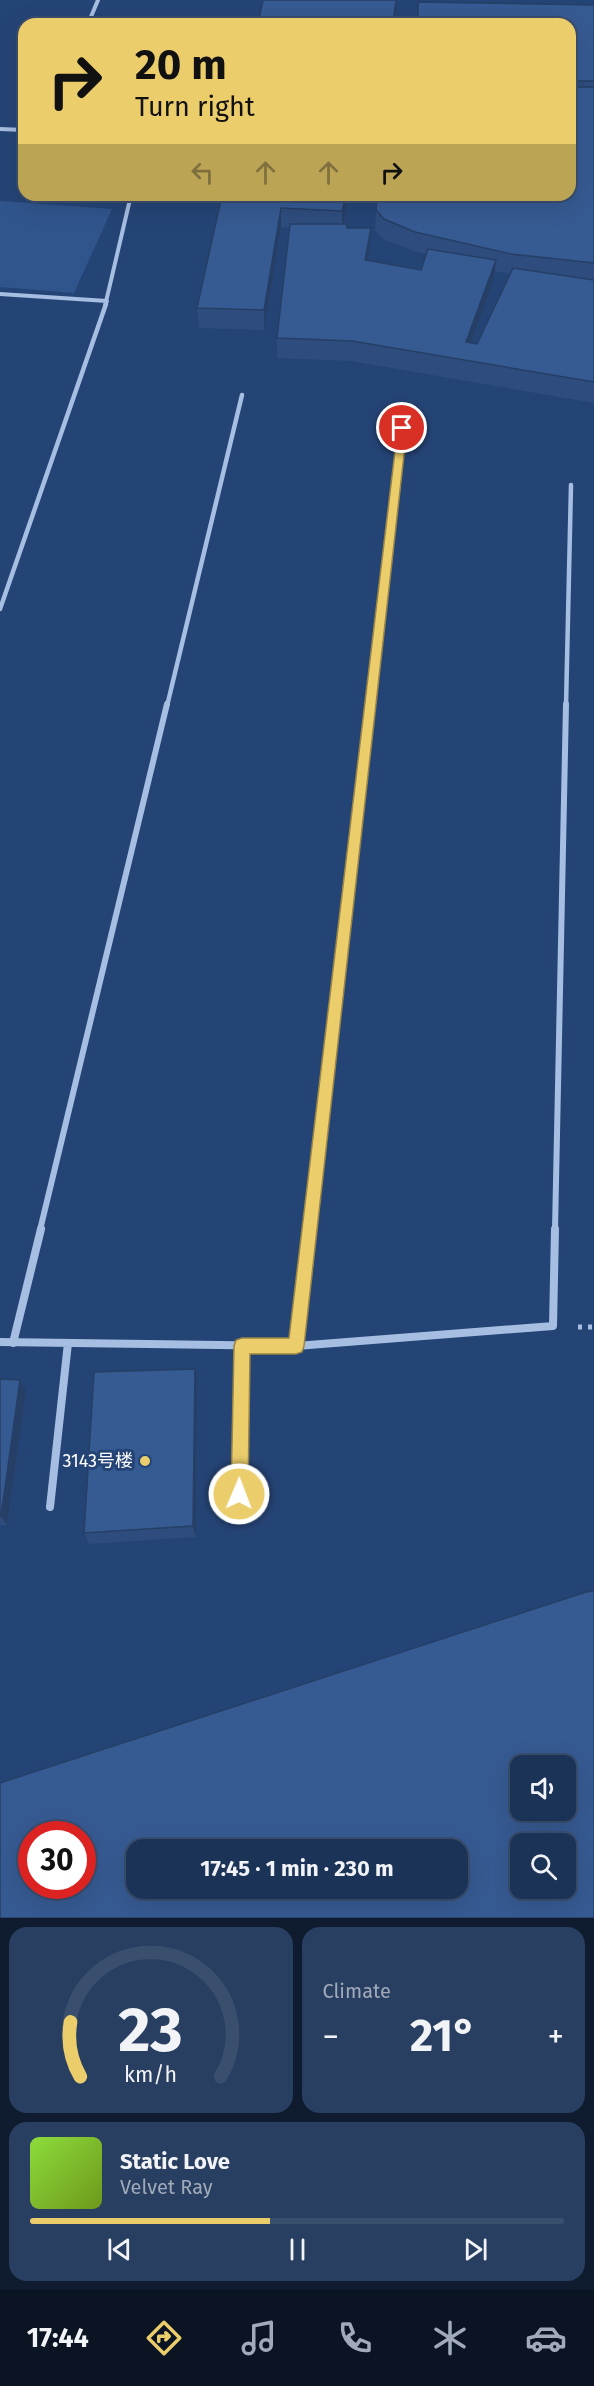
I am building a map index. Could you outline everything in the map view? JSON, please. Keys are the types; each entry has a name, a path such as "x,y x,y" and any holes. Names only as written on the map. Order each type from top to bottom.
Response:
{"street":[{"path":"90,18 98,0"},
{"path":"0,129 18,130"},
{"path":"0,609 107,301 130,201"},
{"path":"0,294 107,301"},
{"path":"12,1342 242,395"},
{"path":"296,1346 402,428"},
{"path":"0,1342 296,1346 554,1326 571,485"},
{"path":"50,1507 68,1343"},
{"path":"239,1494 242,1346"}],"shaded area":[{"path":"0,201 112,209 74,293 0,287"}],"building":[{"path":"263,0 396,0 394,18 259,18"},
{"path":"418,2 594,5 594,81 576,81 576,18 418,18"},
{"path":"576,87 594,87 594,263 511,254 415,232 384,219 376,210 377,201 576,201"},
{"path":"221,201 344,201 342,211 281,208 264,310 197,308"},
{"path":"290,224 347,224 347,228 371,228 365,260 421,270 428,249 496,260 466,342 477,344 513,268 594,280 594,382 352,341 277,338"},
{"name":"3143号楼","path":"195,1369 193,1526 84,1533 94,1372"},
{"path":"0,1379 20,1380 1,1516 0,1516"},
{"path":"594,1591 594,1918 0,1918 0,1783"}],"place":[{"name":"3143号楼","path":"145,1461"}],"route":[{"path":"239,1494 242,1346 296,1346 402,428"}]}
